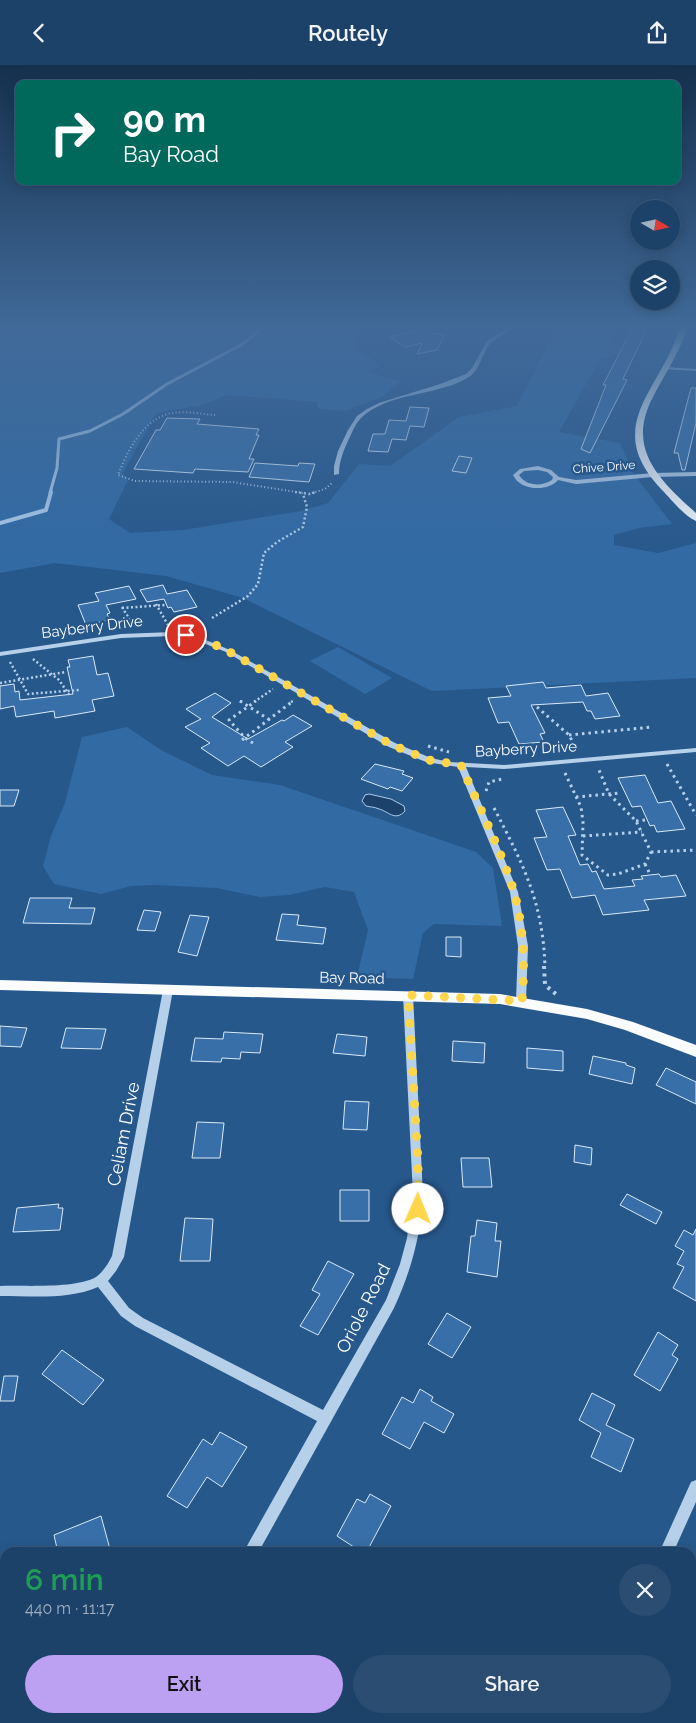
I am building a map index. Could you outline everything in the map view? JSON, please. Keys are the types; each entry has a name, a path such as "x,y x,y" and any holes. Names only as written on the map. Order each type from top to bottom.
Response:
{"main road":[{"path":"645,404 637,439 639,451 661,486 696,518"},
{"name":"Bay Road","path":"0,985 408,995 522,1001 587,1014 628,1026 696,1051"}],"street":[{"path":"336,474 339,456 353,425 364,413 384,404"},
{"name":"Chive Drive","path":"556,479 556,476 549,471 538,468 522,470 516,475 519,481 535,486 547,485 556,479 576,482 653,475"},
{"path":"653,475 696,474"},
{"name":"Bayberry Drive","path":"0,654 121,636 173,634 194,637 228,651 392,745 429,760 461,765 490,767 520,766 696,750"},
{"path":"461,765 514,892 523,946 522,1001"},
{"name":"Celiam Drive","path":"100,1280 111,1270 118,1257 168,990"},
{"name":"Oriole Road","path":"253,1547 403,1277 417,1223 418,1161 408,995"},
{"path":"0,1291 73,1289 88,1286 100,1280 125,1311 139,1322 325,1418"},
{"path":"669,1547 696,1487"}],"path":[{"path":"215,415 174,413 156,419 123,462 118,475 128,481 246,483 302,493 315,493 325,489 332,483 336,474"},
{"path":"212,618 248,598 259,584 262,574 260,563 265,551 303,527 307,507 302,493"},
{"path":"157,605 169,627 163,626"},
{"path":"141,627 134,627 122,607 165,605"},
{"path":"25,660 33,659 52,675 70,696"},
{"path":"5,663 18,661"},
{"path":"10,662 28,694 79,690"},
{"path":"0,683 66,672"},
{"path":"253,743 244,739 229,720 273,689"},
{"path":"240,701 271,720"},
{"path":"244,739 271,720 293,701"},
{"path":"537,707 569,735 577,751"},
{"path":"569,735 652,727"},
{"path":"420,744 457,753"},
{"path":"568,751 586,749"},
{"path":"675,763 667,764 696,815"},
{"path":"590,771 608,769"},
{"path":"598,770 610,794 636,821 651,852"},
{"path":"556,774 573,772"},
{"path":"565,773 582,814 582,855 608,875 618,874 645,864 651,852"},
{"path":"488,798 486,787 489,782 506,778"},
{"path":"576,797 619,793"},
{"path":"492,805 509,836 531,887 538,909 542,935 545,985 558,995"},
{"path":"636,821 645,820"},
{"path":"583,836 642,832"},
{"path":"651,852 664,853 696,850"},
{"path":"645,864 648,872"}],"shaded area":[{"path":"0,404 204,404 156,413 123,473 128,480 109,519 130,533 183,530 301,511 328,503 359,464 390,466 459,417 518,404 575,404 559,432 620,443 633,473 672,524 639,528 614,535 614,545 658,553 696,543 696,678 432,691 243,598 166,576 55,563 0,573"},
{"path":"317,404 362,404 344,411 318,408"},
{"path":"338,647 392,678 365,694 310,661"},
{"path":"127,727 161,750 212,775 280,785 476,852 493,868 502,926 434,924 423,933 413,979 357,977 368,930 354,892 325,887 289,895 260,897 217,888 156,885 131,886 101,894 54,884 43,866 51,836 65,803 82,737"},
{"path":"369,794 391,799 404,806 405,811 395,816 377,808 366,806 362,801 365,795"}],"building":[{"path":"598,404 615,404 590,453 581,449"},
{"path":"687,404 696,404 696,423 685,470 682,470 678,453 674,453"},
{"path":"410,407 429,408 424,427 410,426 406,440 392,439 388,452 368,451 373,434 385,434 389,420 406,421"},
{"path":"167,418 200,419 197,424 259,429 256,435 259,435 249,459 254,459 248,472 195,469 193,473 134,469 156,430 160,430"},
{"path":"459,456 472,458 466,473 452,471"},
{"path":"255,463 298,466 299,463 315,464 309,482 249,477"},
{"path":"163,585 167,594 187,590 197,607 174,612 171,607 168,608 164,599 147,602 140,590"},
{"path":"129,586 136,599 106,605 110,613 107,614 110,620 86,625 78,605 99,601 95,593"},
{"path":"93,656 97,675 108,673 114,696 92,700 95,711 55,718 54,711 16,717 14,706 0,709 0,686 14,684 15,692 19,691 20,700 73,694 67,667 70,667 68,660"},
{"path":"543,682 546,688 581,685 586,696 608,693 620,716 595,719 591,711 587,711 583,702 531,705 545,733 540,734 544,742 519,744 509,722 498,723 488,698 511,696 506,686"},
{"path":"215,693 231,703 212,717 248,739 293,715 312,726 285,742 293,747 261,767 244,756 228,766 201,748 210,743 185,727 201,719 186,709"},
{"path":"375,764 404,771 402,774 413,778 402,791 390,787 388,789 361,779"},
{"path":"645,775 658,803 671,801 685,829 657,832 654,825 650,826 641,806 632,807 618,778"},
{"path":"0,790 19,790 14,806 0,806"},
{"path":"563,807 576,835 568,836 580,865 588,864 592,872 596,871 604,889 635,886 632,880 643,879 641,876 659,874 661,877 676,875 686,896 644,900 649,910 603,915 595,895 572,898 560,869 547,870 534,838 547,837 536,810"},
{"path":"30,898 72,898 69,908 95,908 91,924 23,923"},
{"path":"144,910 161,912 155,931 137,930"},
{"path":"282,914 299,915 297,925 326,928 323,944 276,940"},
{"path":"190,915 209,917 197,956 178,952"},
{"path":"446,937 461,937 461,957 446,956"},
{"path":"0,1026 27,1028 21,1047 0,1046"},
{"path":"66,1028 106,1029 101,1049 61,1048"},
{"path":"224,1032 263,1034 260,1053 241,1052 240,1059 222,1058 221,1062 191,1061 195,1038 223,1039"},
{"path":"337,1034 367,1037 365,1056 333,1053"},
{"path":"453,1041 485,1043 484,1063 452,1061"},
{"path":"527,1048 563,1051 563,1071 527,1068"},
{"path":"593,1056 626,1063 626,1065 635,1068 632,1084 589,1074"},
{"path":"666,1068 696,1082 696,1104 656,1085"},
{"path":"345,1101 369,1102 367,1130 343,1129"},
{"path":"197,1122 224,1123 220,1158 192,1158"},
{"path":"575,1145 592,1148 591,1165 574,1162"},
{"path":"461,1158 489,1158 492,1187 463,1187"},
{"path":"340,1190 369,1190 369,1221 340,1221"},
{"path":"627,1194 662,1212 656,1224 620,1205"},
{"path":"59,1204 58,1208 63,1208 60,1230 13,1232 17,1208"},
{"path":"185,1218 213,1219 210,1261 180,1261"},
{"path":"477,1220 497,1223 495,1241 501,1241 497,1277 467,1272 471,1236 475,1236"},
{"path":"696,1229 696,1301 673,1288 684,1267 677,1264 684,1251 675,1246 684,1230 693,1235"},
{"path":"328,1261 354,1274 318,1335 300,1326 320,1294 312,1290"},
{"path":"447,1313 471,1327 452,1358 428,1344"},
{"path":"658,1332 678,1345 672,1355 678,1359 660,1391 634,1375"},
{"path":"62,1350 104,1380 83,1405 42,1374"},
{"path":"4,1376 18,1376 14,1401 0,1401"},
{"path":"420,1389 433,1397 431,1401 454,1414 444,1433 424,1422 410,1449 382,1434 402,1397 413,1403"},
{"path":"592,1393 615,1405 606,1425 634,1439 621,1472 591,1457 601,1433 579,1420"},
{"path":"220,1432 247,1447 222,1487 207,1477 187,1508 167,1496 203,1439 212,1445"},
{"path":"370,1494 391,1506 369,1547 354,1547 337,1536 357,1499 365,1503"},
{"path":"101,1516 109,1547 57,1547 54,1535"}],"waterway":[{"path":"50,493 57,468 59,439 90,431 137,404"},
{"path":"0,523 46,510 51,492"}],"route":[{"path":"186,635 211,642 228,651 392,745 429,760 461,765 507,873 514,892 523,946 522,1001 408,995 418,1161 418,1209"}]}
